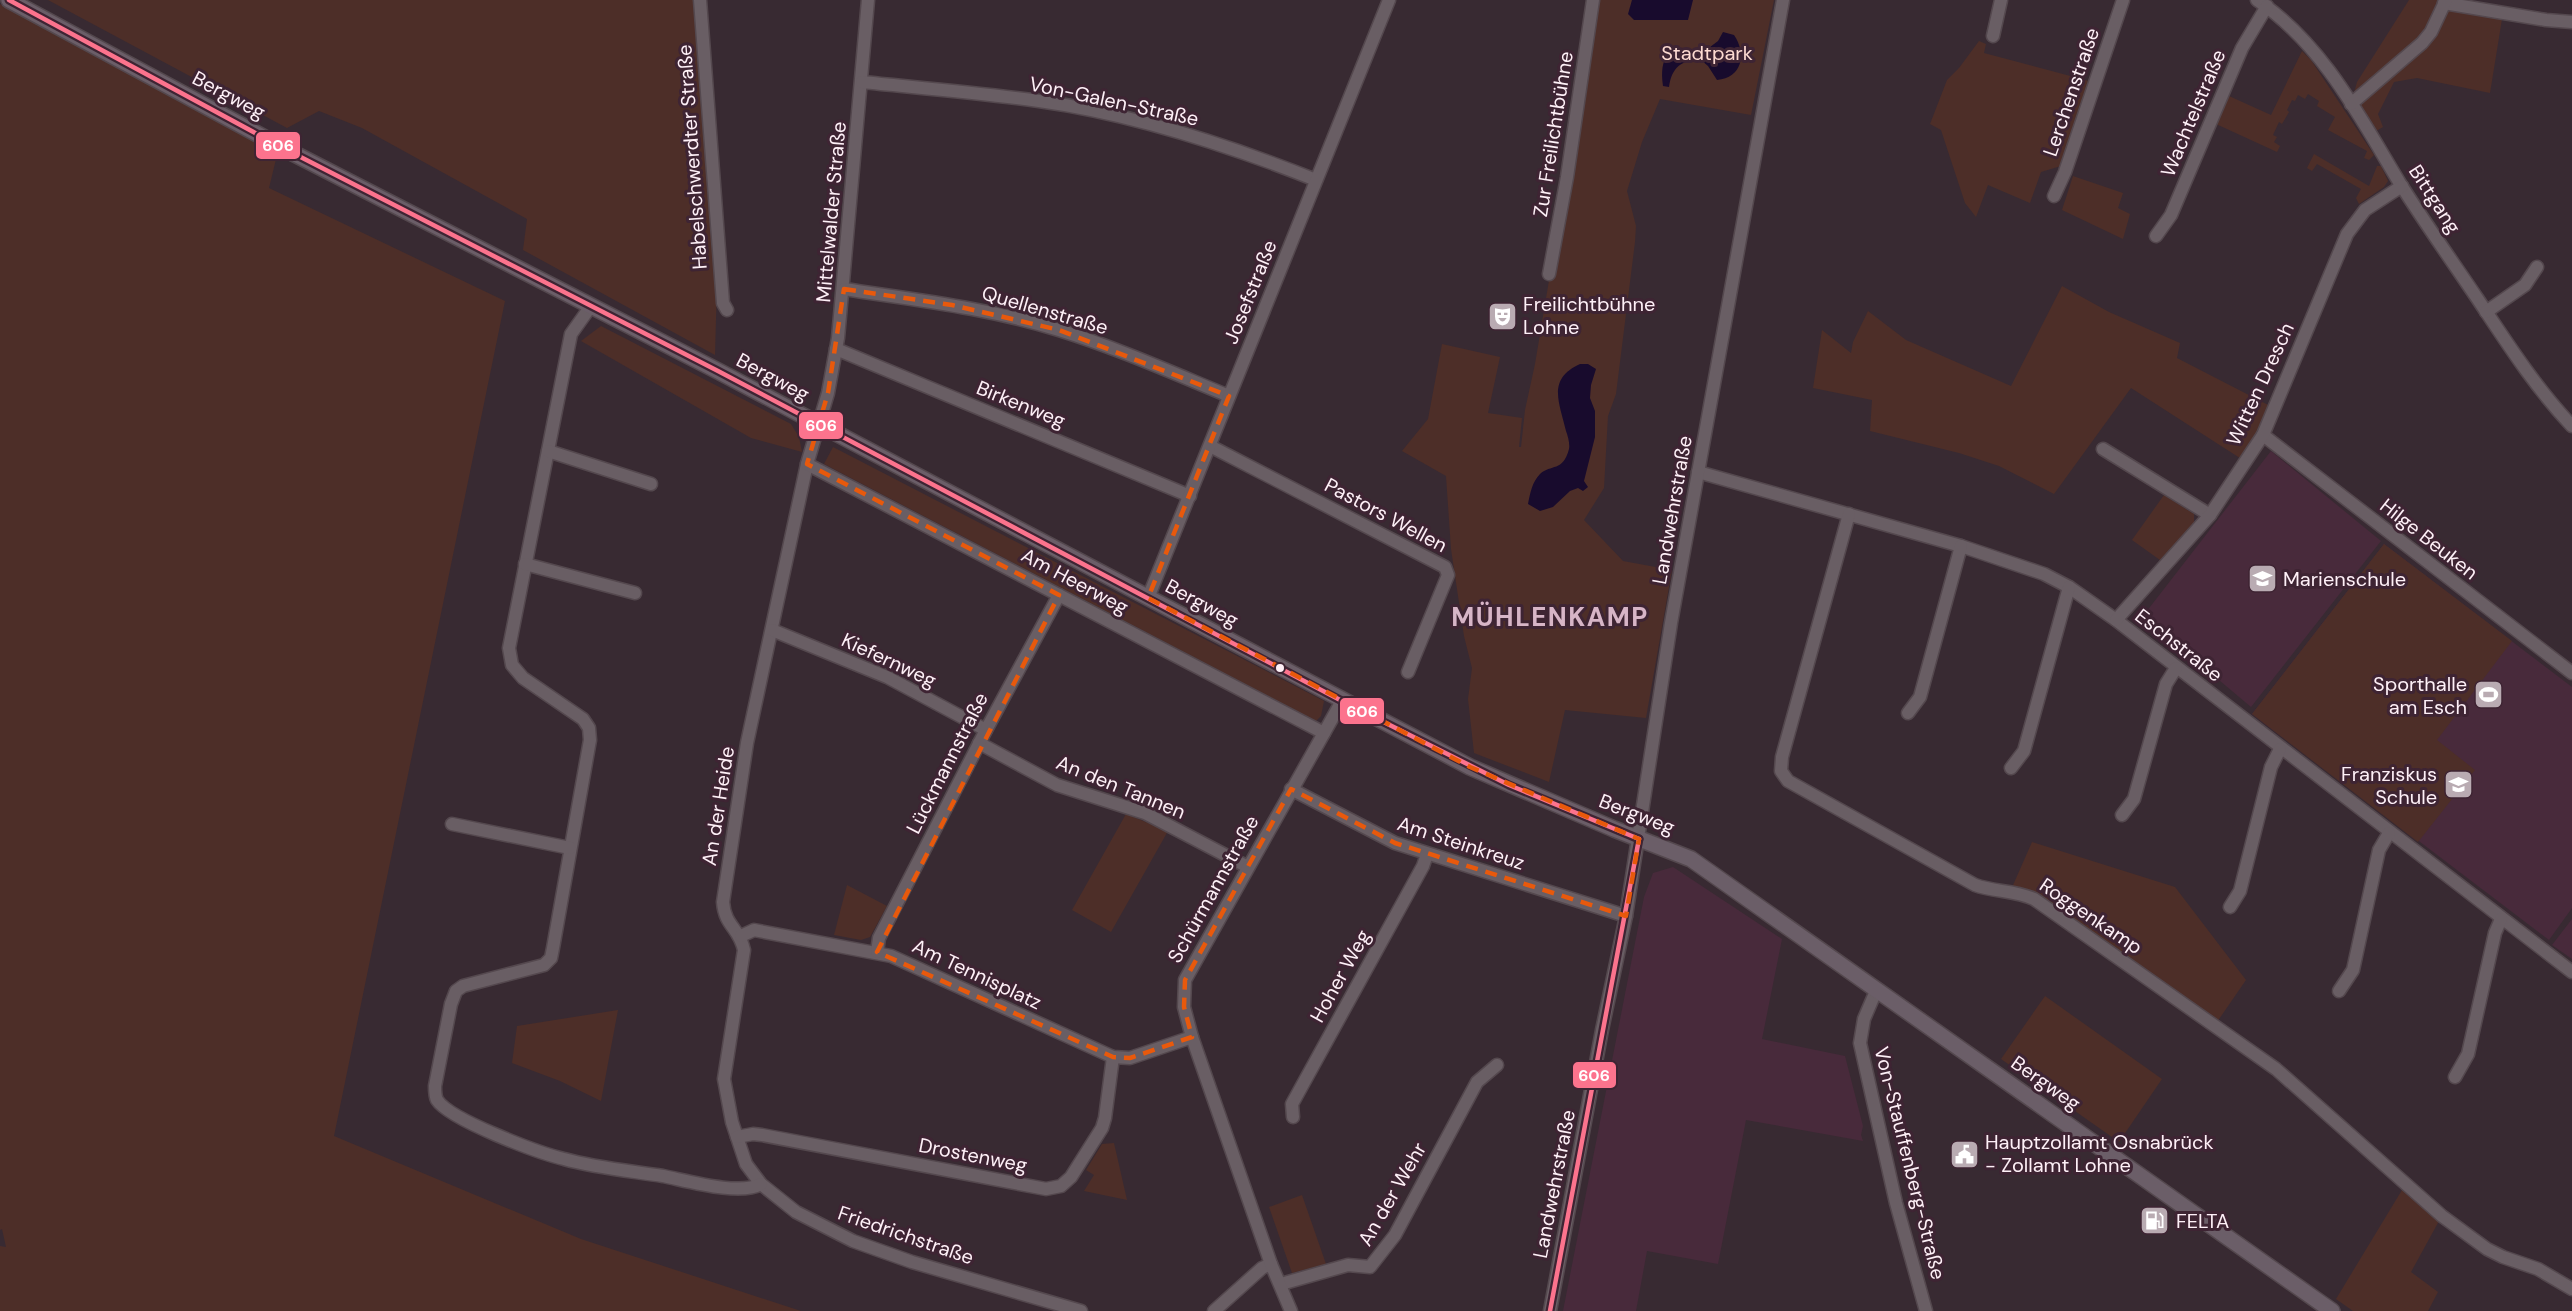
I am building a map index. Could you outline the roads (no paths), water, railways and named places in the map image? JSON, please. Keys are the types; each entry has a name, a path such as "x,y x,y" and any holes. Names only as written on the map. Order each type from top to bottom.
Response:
{"main road":[{"name":"Bergweg","path":"9,0 285,149 591,306 1342,700 1501,781 1670,849 1706,868 1876,991 2332,1311"}],"street":[{"name":"Habelschwerdter Straße","path":"700,0 723,303 727,310"},
{"name":"Mittelwalder Straße","path":"820,426 836,349 844,289 868,0"},
{"name":"Josefstraße","path":"1148,598 1389,0"},
{"name":"Zur Freilichtbühne","path":"1549,274 1567,177 1593,0"},
{"name":"Landwehrstraße","path":"1550,1311 1602,1030 1626,916 1671,623 1783,0"},
{"path":"1993,36 2001,0"},
{"name":"Lerchenstraße","path":"2054,196 2065,172 2123,0"},
{"path":"2351,104 2422,44 2431,32 2445,2 2546,20 2572,22"},
{"name":"Bittgang","path":"2262,3 2314,52 2351,104 2402,186 2530,378 2572,426"},
{"name":"Wachtelstraße","path":"2156,236 2171,215 2262,3"},
{"name":"Von-Galen-Straße","path":"862,82 1041,102 1098,113 1239,150 1316,180"},
{"name":"Witten Dresch","path":"2116,621 2210,515 2263,435 2347,234 2365,210 2402,186"},
{"path":"2486,312 2525,285 2537,267"},
{"name":"Quellenstraße","path":"844,289 952,305 1004,315 1059,330 1144,361 1229,396"},
{"path":"591,306 571,334 509,648 512,664 523,678 583,720 589,729 590,740 551,958 544,965 463,986 456,991 451,1004 435,1086 436,1098 445,1107 476,1124 542,1152 587,1164 720,1187 752,1189 761,1184 746,1164 737,1137 724,1079 744,950 741,936"},
{"name":"Birkenweg","path":"836,349 1190,496"},
{"name":"An der Heide","path":"741,936 724,916 723,902 747,743 807,464 820,426"},
{"name":"Hilge Beuken","path":"2263,435 2572,673"},
{"name":"Pastors Wellen","path":"1210,446 1445,567 1448,575 1408,672"},
{"path":"2103,449 2210,515"},
{"path":"548,452 651,484"},
{"name":"Am Heerweg","path":"807,464 1324,733"},
{"name":"Eschstraße","path":"1698,472 1961,546 2044,574 2069,587 2572,972"},
{"name":"Roggenkamp","path":"1849,514 1782,757 1781,771 1788,781 1975,885 1989,890 2024,894 2034,899 2276,1069 2442,1216 2487,1249 2538,1269 2572,1288"},
{"path":"1908,713 1920,697 1961,546"},
{"path":"525,564 635,593"},
{"path":"2011,768 2024,751 2069,587"},
{"name":"Lückmannstraße","path":"877,952 879,938 986,730 1059,595"},
{"name":"Kiefernweg","path":"772,630 887,677 986,730"},
{"path":"2122,815 2134,799 2166,684 2176,668"},
{"name":"Schürmannstraße","path":"1291,1311 1271,1264 1192,1037 1184,1007 1185,980 1342,700"},
{"name":"An den Tannen","path":"980,743 1057,785 1145,813 1248,867"},
{"path":"2230,907 2240,891 2271,767 2280,749"},
{"name":"Am Steinkreuz","path":"1291,789 1384,839 1626,916"},
{"path":"452,824 570,848"},
{"path":"2339,991 2353,970 2379,850 2389,833"},
{"name":"Hoher Weg","path":"1293,1117 1292,1104 1423,866 1427,854"},
{"path":"2455,1077 2468,1054 2495,933 2501,919"},
{"name":"Am Tennisplatz","path":"741,936 754,930 891,956 1113,1057"},
{"name":"Von-Stauffenberg-Straße","path":"1876,991 1864,1019 1860,1043 1896,1203 1926,1311"},
{"path":"1113,1057 1130,1058 1192,1037"},
{"name":"Drostenweg","path":"737,1137 753,1134 1046,1189 1061,1186 1071,1177 1102,1128 1106,1118 1113,1057"},
{"name":"An der Wehr","path":"1281,1284 1348,1265 1370,1267 1395,1235 1477,1082 1497,1065"},
{"name":"Friedrichstraße","path":"761,1184 796,1212 853,1241 912,1262 1081,1311"},
{"path":"1214,1311 1262,1268 1271,1264"}],"place":[{"name":"Freilichtbühne Lohne","path":"1502,316"},
{"name":"Marienschule","path":"2262,579"},
{"name":"Sporthalle am Esch","path":"2488,695"},
{"name":"Franziskus Schule","path":"2458,785"},
{"name":"Hauptzollamt Osnabrück - Zollamt Lohne","path":"1964,1154"},
{"name":"FELTA","path":"2155,1221"}],"district":[{"name":"MÜHLENKAMP","path":"1550,617"}],"park label":[{"name":"Stadtpark","path":"1707,53"}]}
